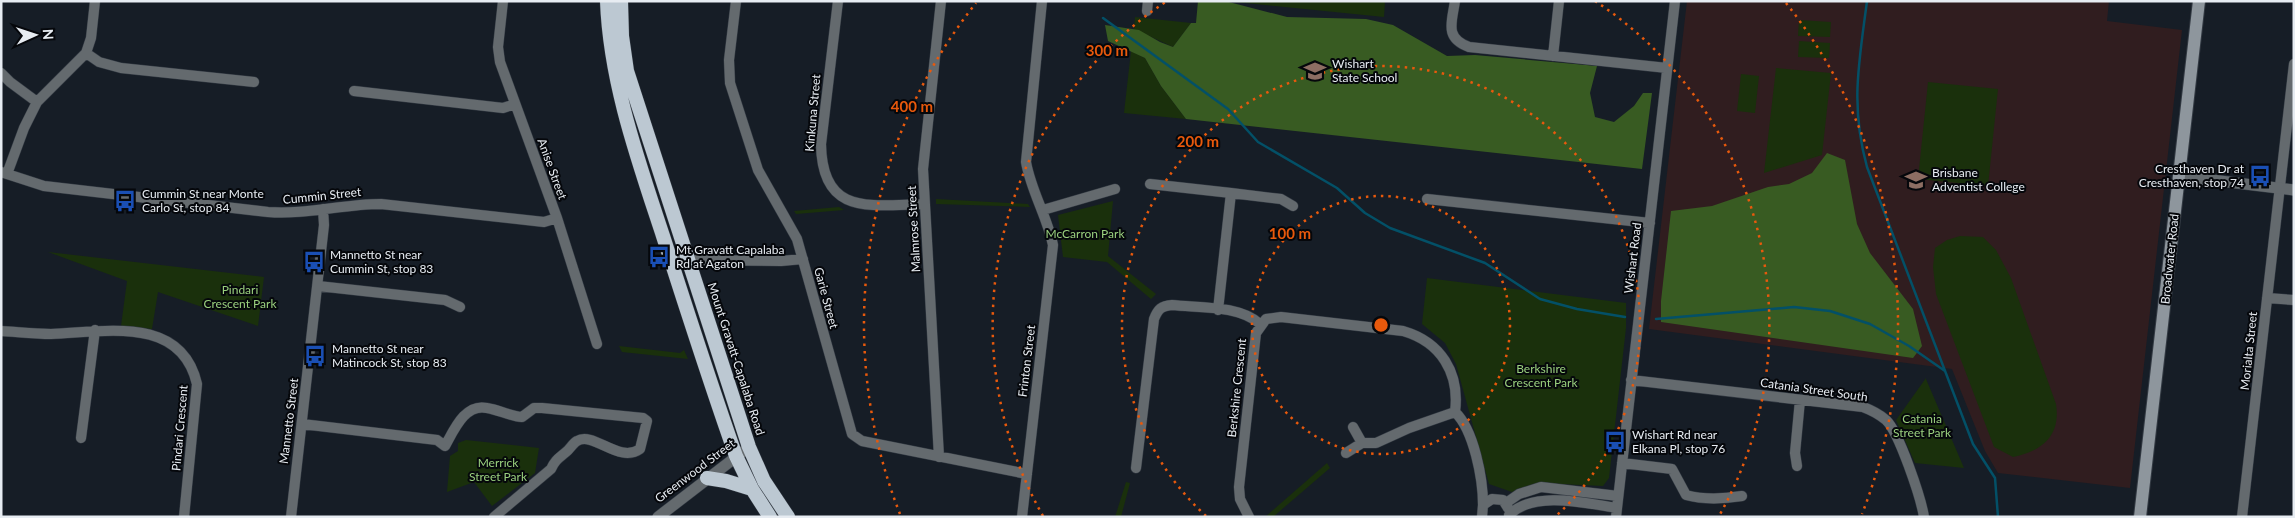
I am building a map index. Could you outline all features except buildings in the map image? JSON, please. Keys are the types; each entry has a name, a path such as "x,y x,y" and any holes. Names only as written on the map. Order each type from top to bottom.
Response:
{"highway":[{"path":"607,1 609,37 617,80 641,168 736,456 752,489 770,517"},
{"name":"Mount Gravatt-Capalaba Road","path":"622,1 622,36 627,71 749,447 764,481 788,517"},
{"path":"706,478 726,481 752,489"}],"main road":[{"name":"Broadwater Road","path":"2140,517 2199,1"}],"street":[{"path":"4,173 37,102 86,53 91,38 96,1"},
{"name":"Anise Street","path":"503,1 498,47 500,62 557,218 597,344"},
{"name":"Garie Street","path":"736,1 729,60 730,83 758,170 791,226 803,258 846,419 852,434 862,441 1027,474"},
{"name":"Kinkuna Street","path":"838,1 822,144 822,161 826,175 840,196 849,202 863,205 925,204"},
{"name":"Malmrose Street","path":"939,456 925,204 924,150 941,1"},
{"name":"Frinton Street","path":"1022,517 1052,252 1049,225 1028,176 1026,162 1042,1"},
{"path":"1454,1 1453,38 1457,42 1469,47 1667,68"},
{"path":"1553,56 1559,1"},
{"name":"Wishart Road","path":"1616,512 1675,1"},
{"path":"86,53 99,62 121,68 254,82"},
{"name":"Morialta Street","path":"2242,517 2294,64"},
{"path":"1,73 37,102"},
{"path":"354,91 503,108 515,104"},
{"name":"Cummin Street","path":"4,173 44,186 268,212 290,213 357,204 381,204 544,222 557,218"},
{"path":"2179,176 2294,190"},
{"path":"1150,184 1281,199 1293,206"},
{"path":"1043,210 1115,189"},
{"path":"1218,310 1231,193"},
{"path":"1427,199 1650,223"},
{"name":"Mannetto Street","path":"291,517 318,286 324,225 323,209"},
{"path":"671,260 782,260 803,258"},
{"path":"318,286 445,300 460,307"},
{"path":"2267,298 2294,300"},
{"path":"1136,468 1154,319 1157,310 1163,306 1172,305 1241,313 1253,317 1260,324 1266,319 1281,317 1403,330 1418,335 1430,342 1447,364 1457,396 1455,412"},
{"name":"Berkshire Crescent","path":"1249,517 1240,499 1239,487 1256,333 1260,324"},
{"path":"81,438 95,330"},
{"name":"Pindari Crescent","path":"1,331 50,334 95,330 147,334 165,339 188,358 198,384 184,517"},
{"name":"Catania Street South","path":"1631,380 1863,407 1888,421 1896,434 1924,517"},
{"path":"1797,466 1795,453 1800,400"},
{"path":"302,424 437,440 445,446 462,418 472,409 484,407 522,417 534,408 542,408 643,418 648,422 640,449 634,453 625,454 585,439 578,440 555,460 552,470 494,517"},
{"path":"1346,453 1362,443 1376,443 1410,428 1455,412"},
{"path":"1455,412 1465,422 1483,485 1480,512"},
{"path":"1353,427 1362,443"},
{"name":"Greenwood Street","path":"658,517 706,478 749,447"},
{"path":"1622,463 1672,469 1686,495 1695,498 1723,499 1742,496"},
{"path":"1483,485 1496,498 1506,503"},
{"path":"1506,503 1519,494 1541,487 1618,496"},
{"path":"1480,512 1488,500 1496,498"},
{"path":"1506,503 1509,516 1526,503 1561,500 1616,512"}],"shaded area":[{"name":"Brisbane Adventist College","path":"1687,1 2109,1 2107,21 2182,30 2130,488 1998,473 1985,451 1952,369 1649,329"}],"green space":[{"path":"1198,1 1225,1 1287,17 1366,19 1393,25 1447,56 1475,55 1597,66 1590,93 1595,117 1614,122 1634,106 1643,93 1652,93 1642,169 1186,119 1161,86 1145,58 1108,41 1105,25 1139,30 1173,47 1191,23 1196,23"},
{"path":"1226,1 1385,1 1384,17"},
{"path":"1135,17 1191,23 1173,47 1134,29"},
{"path":"1799,20 1831,22 1830,37 1798,36"},
{"path":"1799,41 1830,43 1829,58 1798,57"},
{"path":"1131,51 1145,58 1161,86 1186,119 1124,113"},
{"path":"1776,68 1831,73 1822,155 1764,173"},
{"path":"1741,74 1759,76 1755,113 1737,111"},
{"path":"1928,82 1998,89 1988,186 1918,179"},
{"path":"1827,153 1845,160 1857,224 1870,253 1913,309 1922,346 1913,358 1661,322 1661,301 1671,211 1712,206 1768,187 1789,184 1812,173"},
{"path":"936,199 1028,204 1030,207 936,204"},
{"name":"McCarron Park","path":"1113,201 1108,256 1156,294 1151,299 1107,262 1063,257 1058,215"},
{"path":"839,207 844,210 796,214 794,211"},
{"path":"1960,236 1983,237 1996,250 2011,278 2056,404 2057,415 2055,425 2047,440 2033,451 2013,457 1994,447 1936,294 1933,267 1935,248 1947,240"},
{"name":"Pindari Crescent Park","path":"48,252 264,277 258,326 158,292 152,329 121,326 127,281"},
{"name":"Berkshire Crescent Park","path":"1427,278 1626,303 1626,328 1609,478 1603,486 1538,483 1512,492 1489,484 1456,364 1445,343 1422,324"},
{"path":"619,346 680,353 684,350 688,359 622,352"},
{"name":"Catania Street Park","path":"1926,378 1964,468 1915,463 1896,420"},
{"name":"Merrick Street Park","path":"466,440 539,448 535,473 492,506 474,482 447,492 450,456 458,451 458,443"},
{"path":"1327,463 1330,468 1273,517 1265,517"},
{"path":"1126,482 1130,483 1121,517 1115,517"}],"waterway":[{"path":"1867,1 1859,64 1857,104 1867,167 1973,444 1995,478 1998,517"},
{"path":"1103,18 1228,109 1258,142 1337,188 1365,213 1390,228 1485,263 1540,299 1577,309 1625,317"},
{"path":"1656,319 1794,307 1830,311 1870,324 1909,346 1945,371"}],"place":[{"name":"Wishart State School","path":"1315,71"},
{"name":"Cresthaven Dr at Cresthaven, stop 74","path":"2260,176"},
{"name":"Brisbane Adventist College","path":"1916,180"},
{"name":"Cummin St near Monte Carlo St, stop 84","path":"125,201"},
{"name":"Mt Gravatt Capalaba Rd at Agaton","path":"659,257"},
{"name":"Mannetto St near Cummin St, stop 83","path":"314,262"},
{"name":"Mannetto St near Matincock St, stop 83","path":"315,356"},
{"name":"Wishart Rd near Elkana Pl, stop 76","path":"1615,442"}]}
